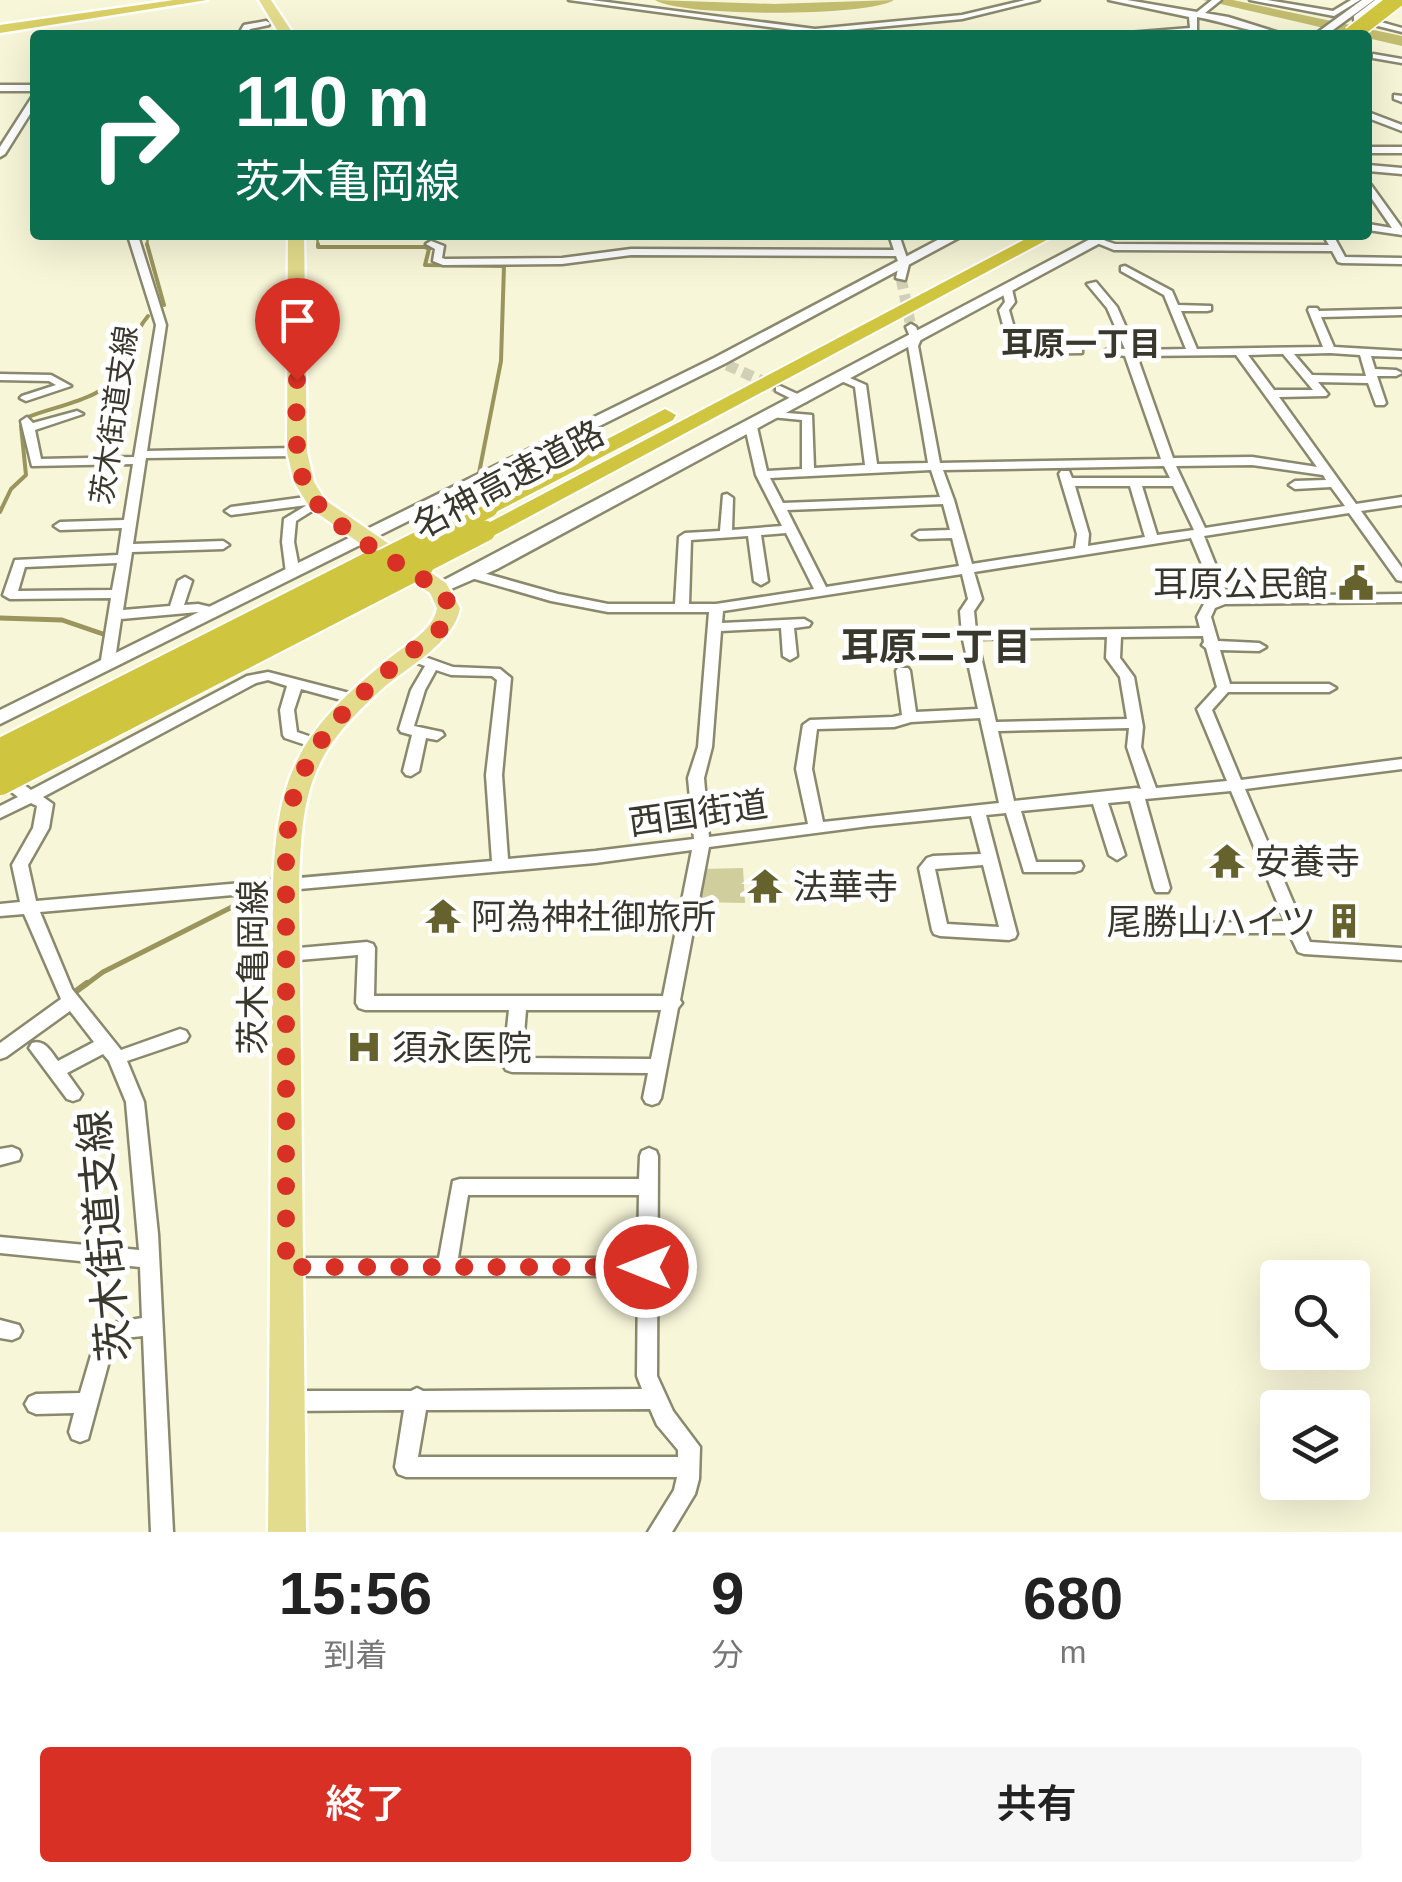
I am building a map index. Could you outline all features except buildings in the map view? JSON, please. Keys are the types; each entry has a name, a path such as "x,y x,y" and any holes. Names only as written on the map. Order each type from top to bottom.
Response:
{"highway":[{"path":"0,28 201,0"},
{"path":"1357,30 1396,0"},
{"path":"1372,49 1402,14"},
{"name":"名神高速道路","path":"0,777 1001,240"},
{"name":"名神高速道路","path":"0,753 487,519 1038,240"}],"main road":[{"path":"251,0 270,29"},
{"path":"270,1 284,30"},
{"path":"270,1 295,30"},
{"path":"296,240 297,452 315,502 360,538 438,588"},
{"name":"茨木亀岡線","path":"287,1532 286,886 291,807 318,744 356,699 420,659 450,612 445,595 438,588"}],"street":[{"path":"573,0 712,16 791,30 962,17 1035,0"},
{"path":"1113,0 1200,13 1264,30"},
{"path":"1200,13 1217,0"},
{"path":"1254,0 1402,30"},
{"path":"1303,0 1313,12"},
{"path":"1345,17 1356,0"},
{"path":"1327,30 1370,0"},
{"path":"1345,17 1380,0"},
{"path":"1140,4 1193,16 1194,30"},
{"path":"712,16 774,30"},
{"path":"246,30 270,29"},
{"path":"1372,49 1402,61"},
{"path":"0,88 30,88"},
{"path":"0,154 30,107"},
{"path":"1372,117 1402,128"},
{"path":"1372,125 1386,123"},
{"path":"1372,150 1402,150"},
{"path":"1372,168 1402,171"},
{"path":"1372,193 1400,232"},
{"path":"1372,228 1400,232"},
{"name":"茨木街道支線","path":"107,666 161,325 134,240"},
{"path":"895,240 901,265"},
{"path":"0,718 723,363 948,240"},
{"path":"438,588 473,574 843,378 913,333 1098,240"},
{"path":"1105,240 1114,247 1335,248"},
{"path":"1179,240 1182,248"},
{"path":"1269,240 1274,248"},
{"path":"1331,240 1342,260 1402,261"},
{"path":"431,244 440,248 437,259 443,262 562,261 631,252 901,265"},
{"path":"1125,269 1168,294 1193,352"},
{"path":"1092,284 1112,307 1223,600"},
{"path":"1007,289 1010,302 1004,310 1015,352 1078,351"},
{"path":"1174,308 1207,308"},
{"path":"1330,350 1314,310 1402,312"},
{"path":"913,333 935,466 975,599 967,611 969,635 1009,806 1030,868 1075,866"},
{"path":"1110,351 1131,354 1330,350 1402,354"},
{"path":"1272,393 1322,394 1286,351"},
{"path":"1240,352 1402,576"},
{"path":"1366,354 1380,403"},
{"path":"1308,378 1396,373"},
{"path":"0,377 51,378 66,386 26,398"},
{"path":"843,378 860,385 871,468"},
{"path":"780,389 802,400"},
{"path":"34,478 36,463 29,424 77,414"},
{"path":"775,414 808,418 808,472"},
{"path":"751,427 762,476 823,593"},
{"path":"36,463 297,452"},
{"path":"1081,552 1083,534 1062,462 1252,461 1328,477"},
{"path":"762,476 871,468 1062,466"},
{"path":"1295,485 1328,477"},
{"path":"1068,482 1177,482"},
{"path":"1135,482 1152,540"},
{"path":"726,534 727,498"},
{"path":"778,508 948,500"},
{"path":"294,572 288,542 290,519 315,502"},
{"path":"231,510 315,502"},
{"path":"473,574 556,598 608,608 716,608 1402,502"},
{"path":"60,526 130,524"},
{"path":"682,610 685,538 790,529"},
{"path":"754,532 761,581"},
{"path":"919,535 956,534"},
{"path":"119,594 12,598 10,595 20,563 224,545"},
{"path":"176,609 185,580"},
{"path":"1224,688 1207,638 1204,610 1223,600 1402,598"},
{"path":"652,1098 702,842 696,778 705,747 716,608"},
{"path":"117,614 176,609 214,612"},
{"path":"714,626 804,623"},
{"path":"787,624 790,656"},
{"path":"969,635 1114,634 1207,638 1259,647"},
{"path":"1114,634 1113,658 1126,677 1136,723 1134,747 1162,888"},
{"path":"437,735 406,729 420,659 451,672 496,672 504,678 494,774 500,866"},
{"path":"903,671 910,718"},
{"path":"0,813 252,679 268,676 356,699"},
{"path":"295,684 287,710 290,735 318,744"},
{"path":"1329,688 1224,688 1204,710 1304,948 1402,954"},
{"path":"817,828 804,769 810,725 910,718 1136,723"},
{"path":"411,770 420,734"},
{"name":"西国街道","path":"0,910 500,866 977,809 1238,785 1402,764"},
{"path":"0,777 32,796"},
{"name":"茨木街道支線","path":"32,796 45,804 41,828 20,865 29,906 72,1000 111,1051 136,1102 149,1260 162,1532"},
{"path":"1098,797 1117,856"},
{"path":"977,809 990,859 1009,934 940,930 927,868 933,862 990,859"},
{"path":"1208,929 1296,928"},
{"path":"286,956 366,948 366,1003 673,1003"},
{"path":"0,1052 72,1000"},
{"path":"518,1002 512,1066 656,1066"},
{"path":"56,1071 111,1051 180,1036"},
{"path":"38,1048 73,1094"},
{"path":"649,1156 644,1350 654,1399 688,1447 689,1467 684,1494 659,1532"},
{"path":"448,1267 460,1187 648,1187"},
{"path":"0,1245 149,1260"},
{"path":"286,1267 646,1267"},
{"path":"80,1432 107,1331 151,1326"},
{"path":"417,1398 406,1467 689,1467"},
{"path":"287,1401 654,1399"},
{"path":"36,1404 88,1404"}],"shaded area":[{"path":"743,868 745,903 696,902 702,869"}],"waterway":[{"path":"663,0 774,8 886,0"},
{"path":"1211,0 1351,30"},
{"path":"1372,35 1402,41"},
{"path":"147,244 148,240"},
{"path":"317,240 318,246"},
{"path":"147,244 164,305"},
{"path":"318,246 425,247 429,249 425,265 504,266 501,361 479,473"},
{"path":"28,417 95,394 106,386 124,366 148,316"},
{"path":"0,512 11,489 26,475 21,426"},
{"path":"0,618 62,620 103,634"},
{"path":"84,986 103,972 232,907 247,894"},
{"path":"71,995 87,983"}],"tunnel":[{"path":"901,278 911,327"},
{"path":"727,365 780,389"}],"place":[{"name":"耳原公民館","path":"1356,583"},
{"name":"安養寺","path":"1227,861"},
{"name":"法華寺","path":"765,886"},
{"name":"阿為神社御旅所","path":"443,916"},
{"name":"尾勝山ハイツ","path":"1344,921"},
{"name":"須永医院","path":"364,1047"}],"district":[{"name":"耳原一丁目","path":"1081,344"},
{"name":"耳原二丁目","path":"936,647"}],"route":[{"path":"297,380 297,452 312,500 360,538 438,588 445,595 450,612 440,629 334,722 318,744 291,807 286,861 286,1267 646,1267"}]}
